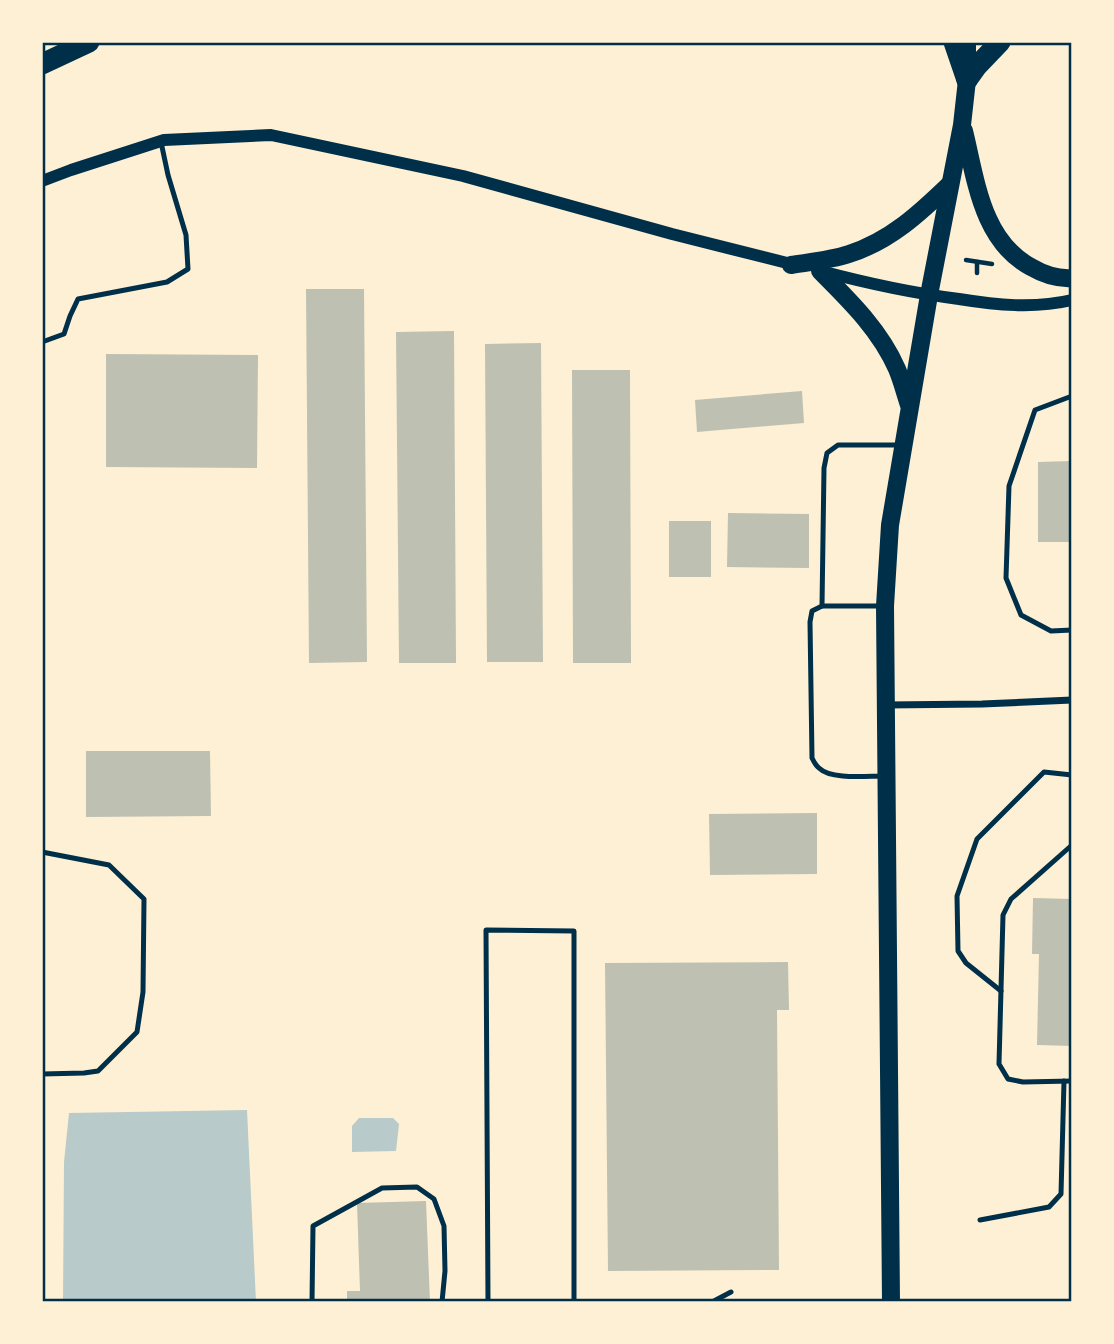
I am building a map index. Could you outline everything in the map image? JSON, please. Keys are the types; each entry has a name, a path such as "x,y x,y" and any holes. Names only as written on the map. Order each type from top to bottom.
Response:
{"highway":[{"path":"42,64 89,42"},
{"path":"954,42 967,80"},
{"path":"967,80 1000,42"}],"main road":[{"path":"891,1302 885,606 890,525 929,295 962,125 967,80 967,42"},
{"path":"962,125 982,206 999,240 1018,260 1044,274 1072,278"},
{"path":"791,265 849,255 881,240 909,222 950,184"},
{"path":"820,271 876,332 897,368 910,407"}],"street":[{"path":"42,181 161,141 271,135 463,176 791,265 873,284 991,304 1025,306 1072,300"},
{"path":"886,705 1072,700"}],"lane":[{"path":"42,342 64,334 78,299 167,282 188,269 186,236 161,141"},
{"path":"1072,396 1034,410 1009,486 1006,578 1021,615 1051,631 1072,630"},
{"path":"822,606 824,468 827,453 838,445 903,445"},
{"path":"885,606 822,606 812,611 810,622 812,758 817,767 827,774 886,776"},
{"path":"1001,991 966,963 958,951 959,886 977,839 1044,772 1072,775"},
{"path":"1072,845 1011,899 1003,915 999,1064 1008,1079 1023,1082 1072,1081"},
{"path":"42,852 109,866 144,899 143,992 137,1032 98,1071 42,1074"},
{"path":"488,1302 486,930 574,931 573,1302"},
{"path":"980,1220 1049,1207 1061,1194 1064,1081"},
{"path":"312,1302 313,1226 382,1188 417,1187 434,1199 444,1226 445,1270 442,1302"},
{"path":"712,1302 731,1292"}],"path":[{"path":"965,260 998,265"},
{"path":"977,262 977,273"}],"shaded area":[{"path":"247,1110 256,1302 63,1302 64,1162 69,1113"},
{"path":"359,1118 393,1118 399,1124 396,1151 352,1152 352,1126"}],"building":[{"path":"306,289 364,289 367,662 309,663"},
{"path":"454,331 456,663 399,663 396,332"},
{"path":"541,343 543,662 487,662 485,344"},
{"path":"106,354 258,355 257,468 106,467"},
{"path":"572,370 630,370 631,663 573,663"},
{"path":"802,391 804,423 697,432 695,400"},
{"path":"1072,461 1072,542 1038,542 1038,462"},
{"path":"728,513 809,514 809,568 727,567"},
{"path":"669,521 711,521 711,577 669,577"},
{"path":"86,751 210,751 211,816 86,817"},
{"path":"817,813 817,874 710,875 709,814"},
{"path":"1033,898 1072,899 1072,1046 1037,1045 1039,954 1032,954"},
{"path":"788,962 789,1010 777,1010 779,1270 608,1271 605,963"},
{"path":"426,1201 430,1302 347,1302 347,1291 360,1291 357,1203"}]}
